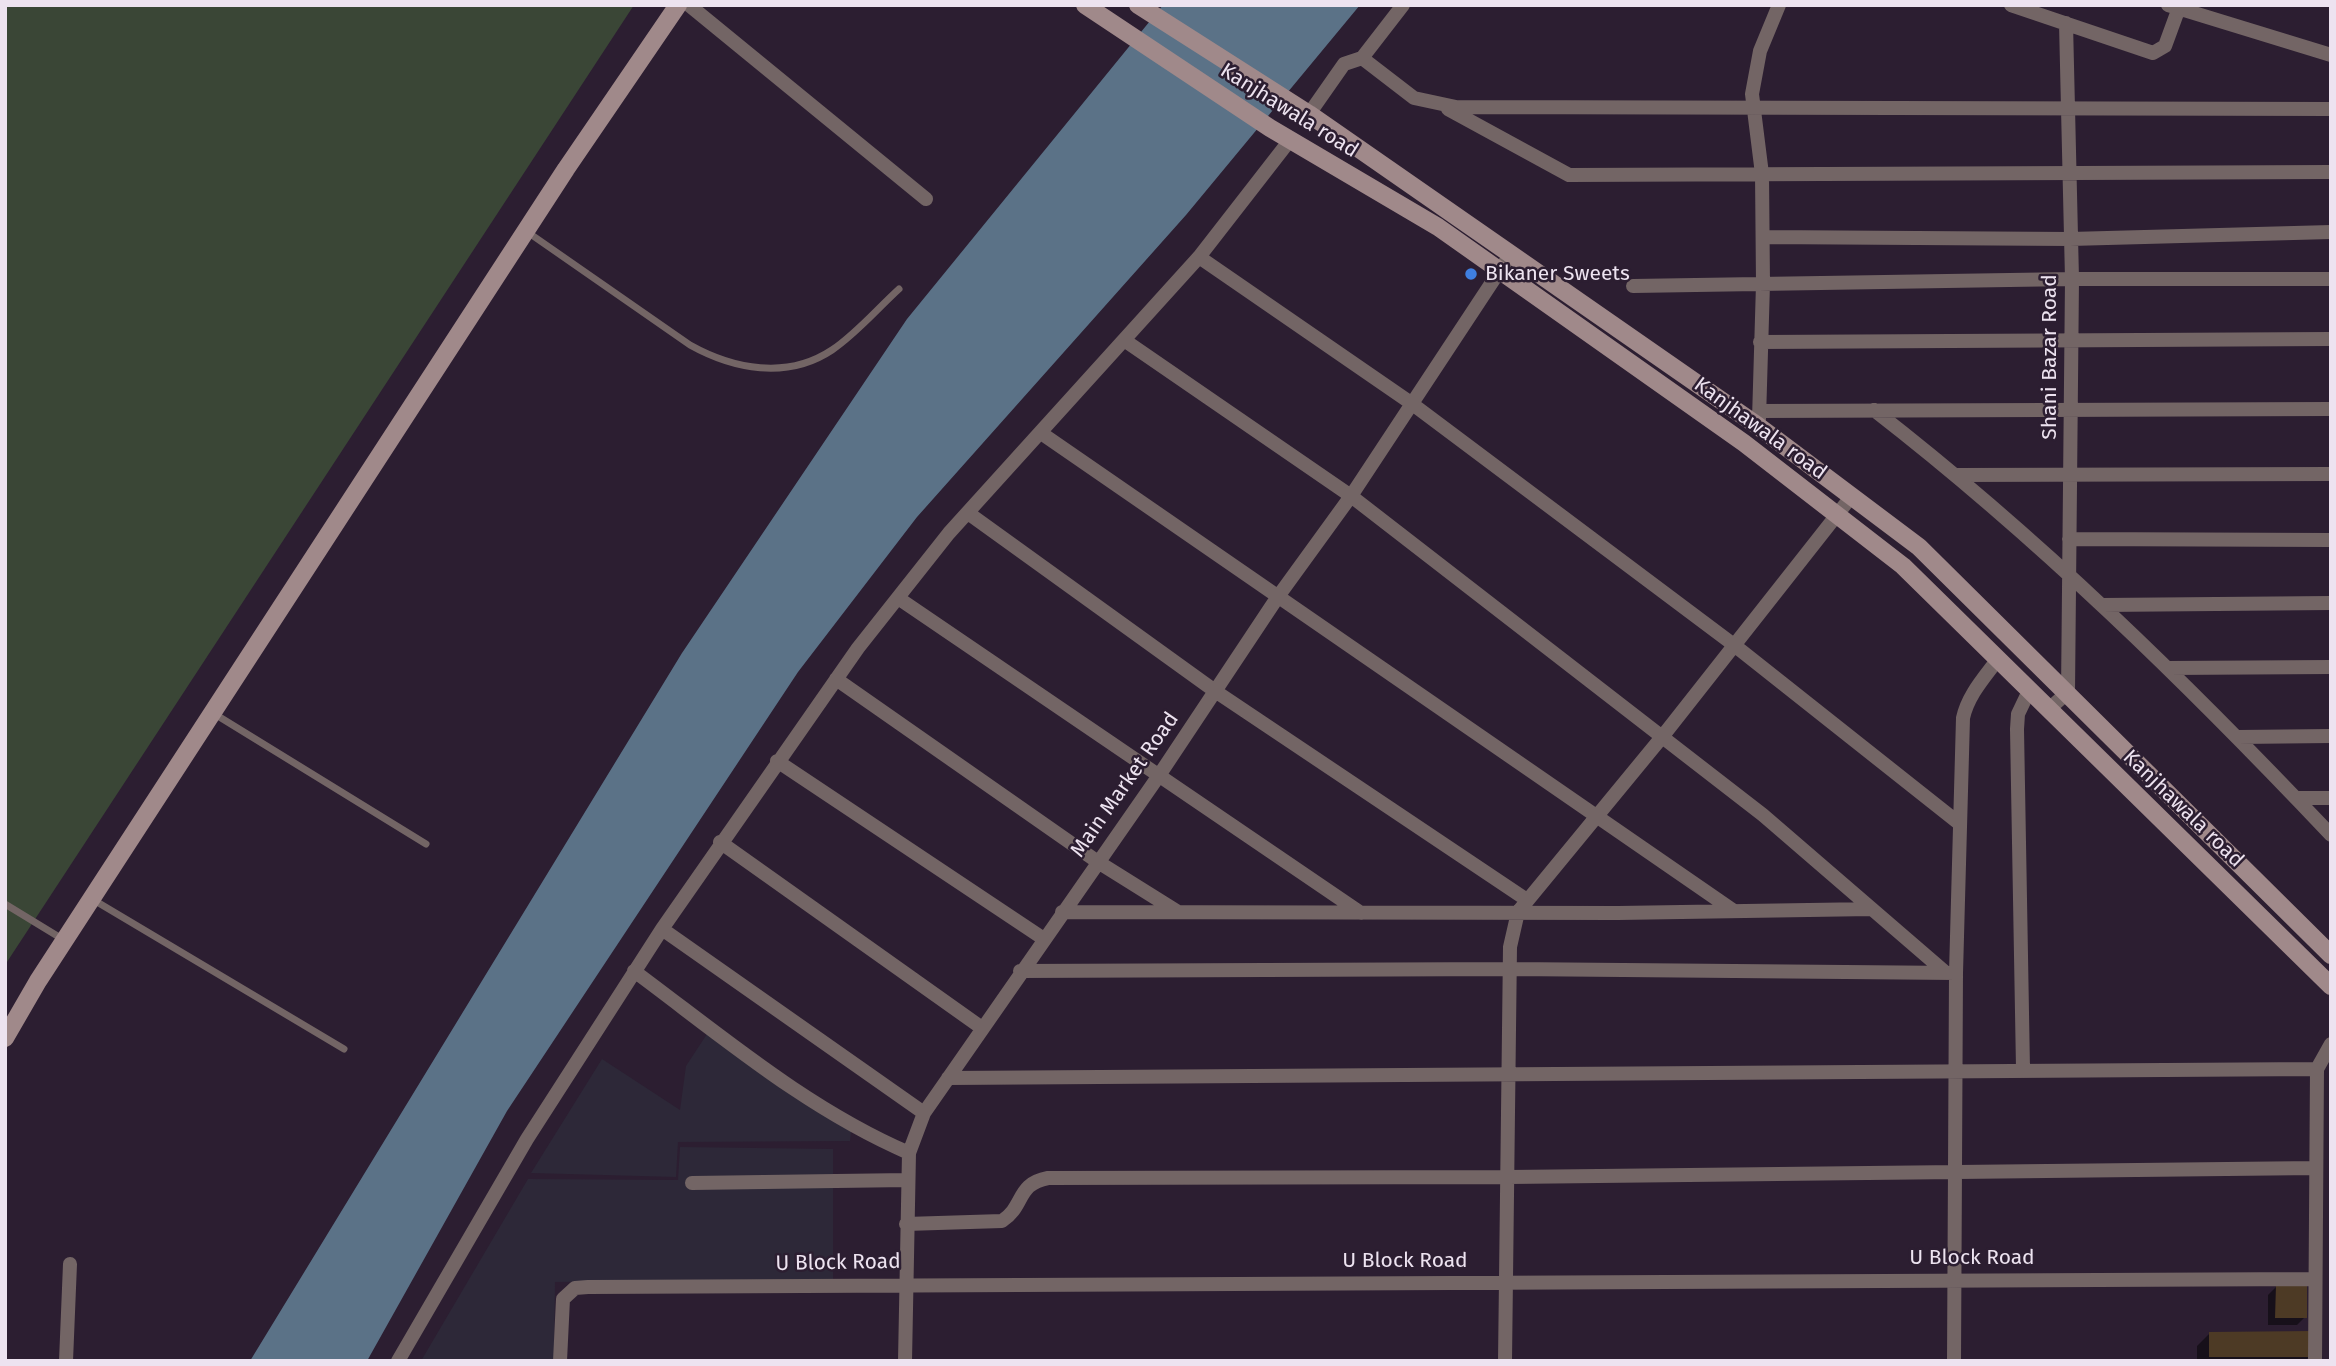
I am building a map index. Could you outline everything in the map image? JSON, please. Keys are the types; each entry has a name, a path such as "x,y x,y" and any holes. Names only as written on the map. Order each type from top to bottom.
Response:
{"main road":[{"path":"5,1038 92,899 526,231 678,5"},
{"name":"Kanjhawala road","path":"1091,7 1129,36 1270,128 1438,227 1744,443 1903,566 2331,986"},
{"name":"Kanjhawala road","path":"1143,8 1302,110 1510,254 1759,419 1919,547 2331,956"}],"street":[{"path":"689,5 926,200"},
{"path":"1302,110 1345,64 1362,58 1403,5"},
{"path":"1779,5 1760,51 1753,79 1762,174 1763,284 1759,419 1874,410 2331,409"},
{"path":"2011,5 2153,53 2165,46 2176,7 2331,55"},
{"name":"Shani Bazar Road","path":"2066,23 2072,279 2068,692"},
{"path":"1362,58 1414,98 1456,107 1754,110 2331,109"},
{"path":"1438,103 1569,175 2331,172"},
{"path":"398,1361 527,1139 634,971 720,842 836,680 898,598 968,513 1199,257 1290,140"},
{"path":"1763,237 2070,239 2331,232"},
{"name":"Main Market Road","path":"905,1361 909,1153 924,1113 1020,971 1160,774 1277,598 1351,496 1510,254"},
{"path":"1199,257 1411,403 1734,645 1960,824"},
{"path":"1633,286 2072,279 2331,279"},
{"path":"1760,342 2331,339"},
{"path":"1124,340 1351,496 1763,815 1950,973"},
{"path":"1874,410 1958,475 2102,605 2238,737 2331,835"},
{"path":"1041,433 1734,911"},
{"path":"1958,475 2331,474"},
{"path":"1505,1361 1504,1281 1509,1177 1511,933 1522,906 1662,737 1852,496"},
{"path":"968,513 1215,691 1522,906"},
{"path":"2069,539 2331,540"},
{"path":"898,598 1361,913"},
{"path":"2102,605 2331,603"},
{"path":"1954,1361 1957,1072 1950,973 1960,824 1963,718 1976,687 1998,659"},
{"path":"2168,668 2331,667"},
{"path":"836,680 1098,862 1179,913"},
{"path":"2023,1069 2017,729 2018,714 2029,691"},
{"path":"2048,710 2068,692"},
{"path":"2238,737 2331,736"},
{"path":"777,761 1044,939"},
{"path":"2296,798 2331,798"},
{"path":"720,842 982,1028"},
{"path":"1062,912 1361,913 1522,906 1734,911 1872,909"},
{"path":"662,929 924,1113"},
{"path":"1020,971 1512,969 1950,973"},
{"path":"634,971 777,1079 841,1121 909,1153"},
{"path":"2315,1361 2316,1069 2331,1044"},
{"path":"948,1078 2316,1069"},
{"path":"906,1224 1002,1221 1012,1214 1025,1188 1033,1181 1048,1178 1509,1177 2316,1168"},
{"path":"692,1183 908,1180"},
{"path":"66,1361 70,1264"},
{"name":"U Block Road","path":"560,1361 563,1298 575,1289 905,1283 2314,1279"}],"lane":[{"path":"526,231 690,345 716,360 742,366 789,368 811,362 833,350 899,289"},
{"path":"213,713 426,844"},
{"path":"92,899 344,1049"},
{"path":"5,904 65,941"}],"shaded area":[{"path":"709,1031 852,1124 850,1141 678,1142 676,1177 531,1173 602,1059 680,1110 686,1066"},
{"path":"680,1147 833,1149 833,1279 555,1282 554,1361 421,1361 528,1179 678,1180"}],"green space":[{"path":"5,5 634,5 5,965"}],"water":[{"path":"1163,5 1360,5 1186,215 917,517 798,672 507,1111 367,1361 250,1361 682,653 907,319"}],"building":[{"path":"2276,1285 2307,1285 2307,1318 2275,1318"},
{"path":"2312,1331 2312,1357 2209,1357 2209,1332"}],"place":[{"name":"Bikaner Sweets","path":"1471,274"}]}
